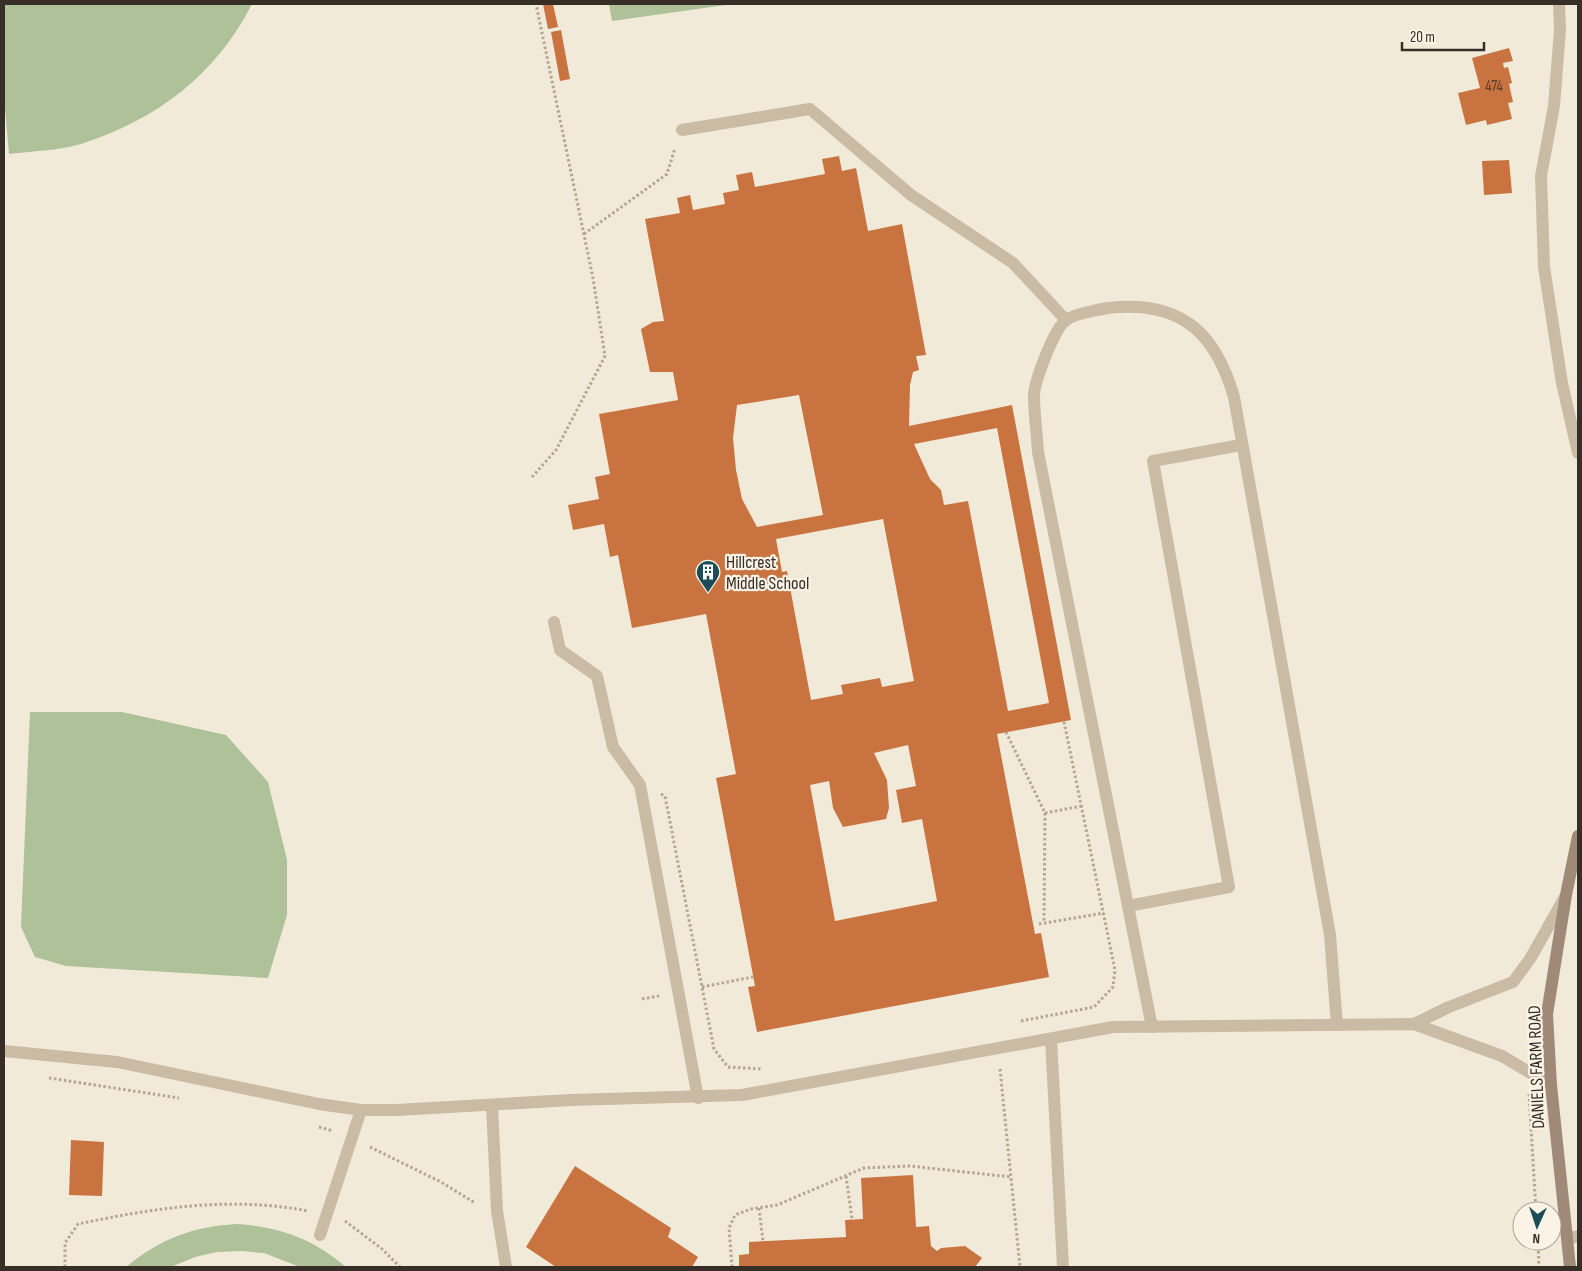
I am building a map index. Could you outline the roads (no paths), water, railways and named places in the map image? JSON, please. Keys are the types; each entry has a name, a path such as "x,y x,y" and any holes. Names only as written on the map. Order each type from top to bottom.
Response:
{"main road":[{"name":"DANIELS FARM ROAD","path":"1570,1267 1573,1238 1551,1085 1547,1014 1566,895 1578,836"}],"lane":[{"path":"1559,4 1560,30 1554,106 1540,176 1544,267 1562,383 1578,453"},
{"path":"682,130 810,109 911,196 1013,264 1066,320"},
{"path":"1152,1026 1038,452 1034,394 1050,342 1066,320 1105,308 1142,306 1171,313 1188,323 1205,338 1222,362 1234,397 1330,935 1337,1025"},
{"path":"1128,906 1229,887 1153,462 1242,445"},
{"path":"554,622 560,650 597,676 613,747 640,785 698,1098"},
{"path":"1414,1024 1449,1007 1513,982 1530,959 1566,895"},
{"path":"4,1051 117,1062 311,1102 361,1110 492,1106 572,1100 698,1098 742,1095 1113,1027 1414,1024 1502,1056 1551,1085"},
{"path":"1051,1039 1063,1267"},
{"path":"492,1106 497,1206 506,1267"},
{"path":"320,1235 361,1110"}],"place":[{"name":"Hillcrest Middle School","path":"708,593"}]}
